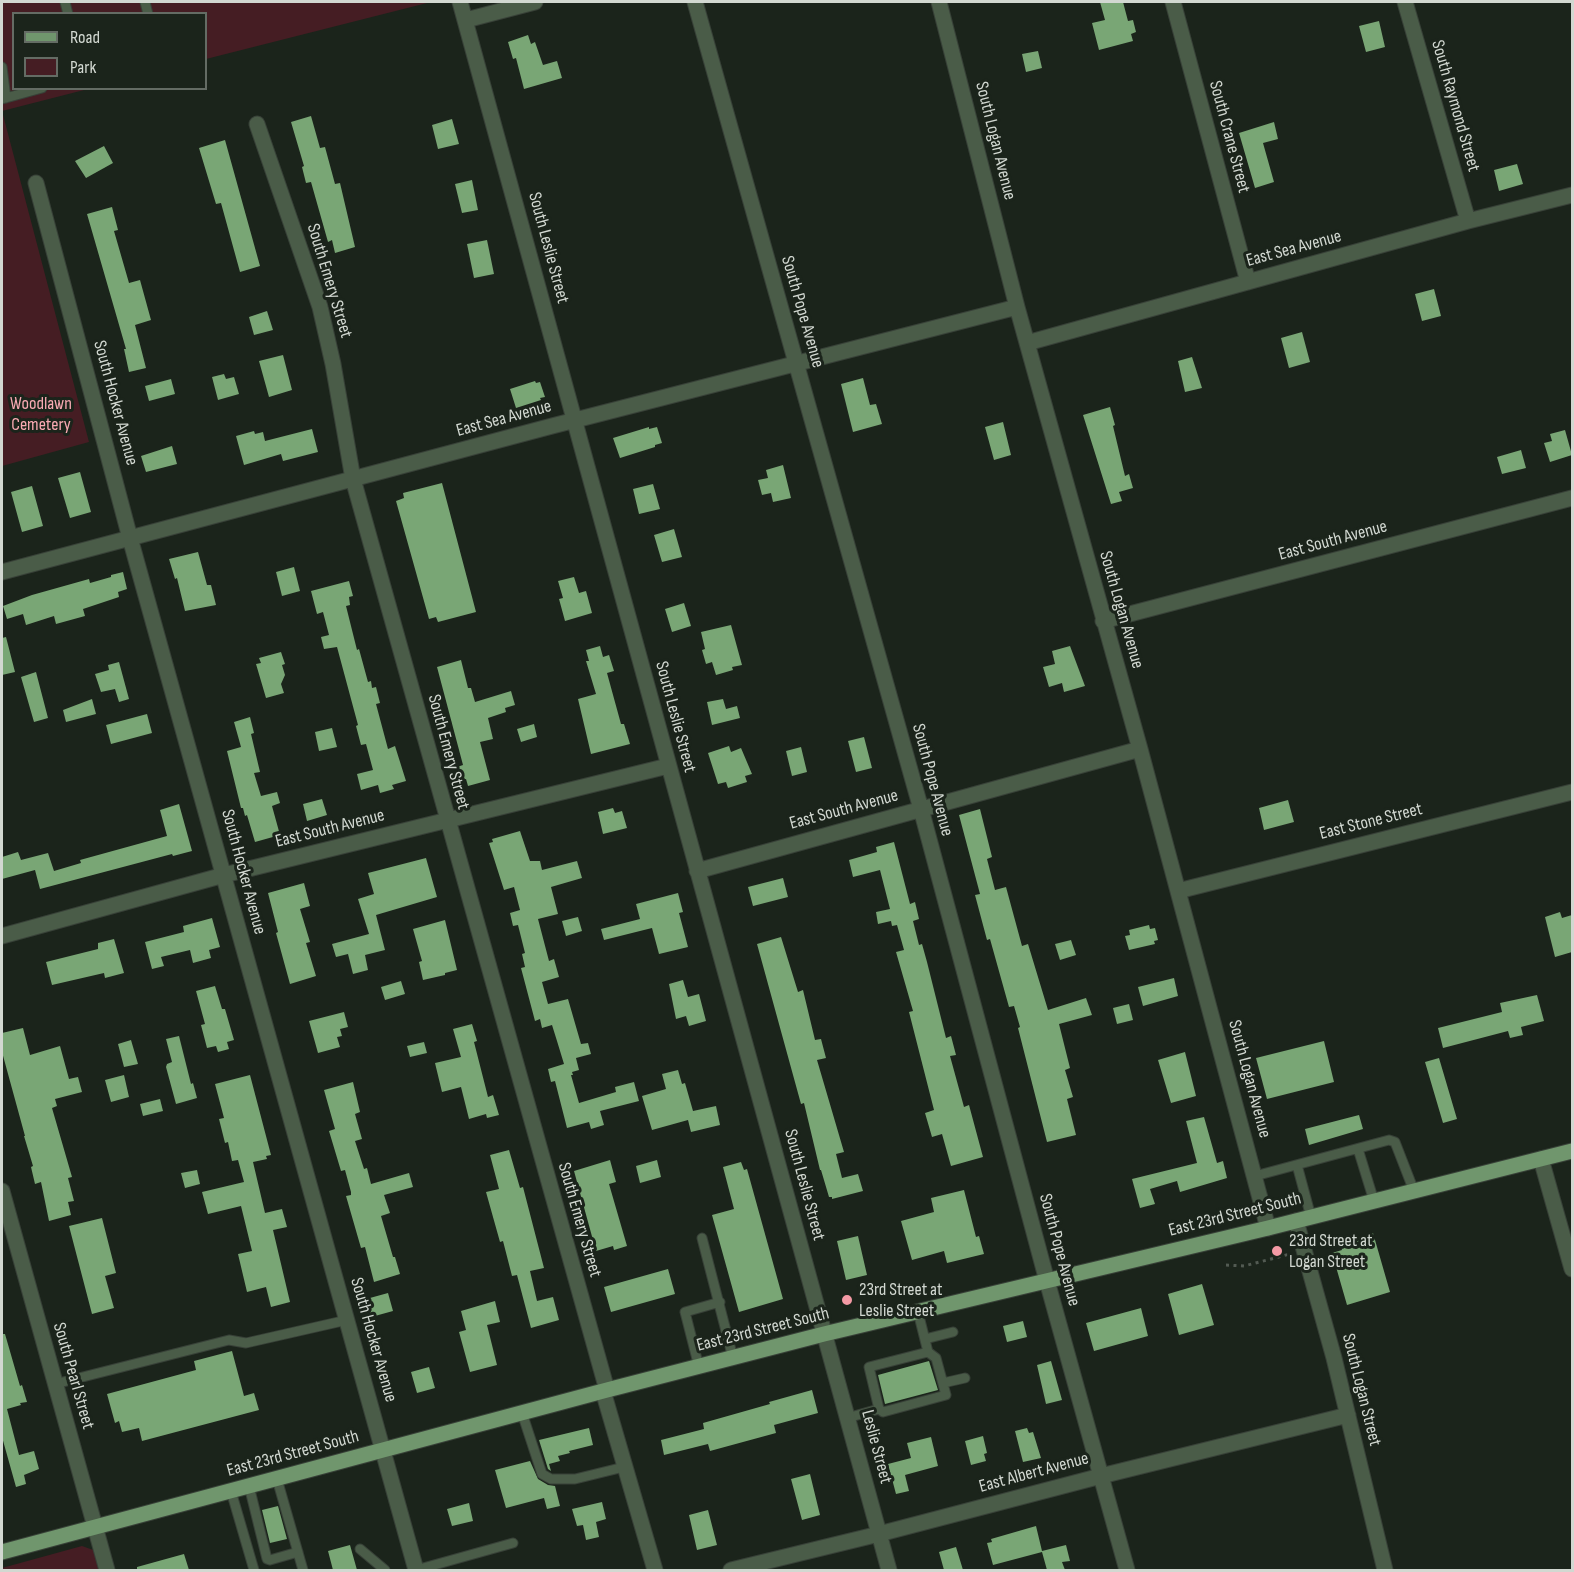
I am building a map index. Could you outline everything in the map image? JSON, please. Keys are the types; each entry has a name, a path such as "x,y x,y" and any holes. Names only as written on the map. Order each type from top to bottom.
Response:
{"main road":[{"name":"East 23rd Street South","path":"2,1552 824,1334 1268,1228 1572,1151"}],"street":[{"path":"460,2 466,20 535,2"},
{"name":"South Pope Avenue","path":"695,2 921,809 1127,1570"},
{"name":"South Logan Avenue","path":"939,2 1017,308 1140,749 1268,1228"},
{"name":"South Crane Street","path":"1173,2 1248,282"},
{"name":"South Raymond Street","path":"1405,2 1468,221"},
{"name":"South Leslie Street","path":"466,20 824,1334"},
{"name":"South Emery Street","path":"257,124 320,307 333,364 352,479 605,1391 624,1467 655,1570"},
{"name":"South Hocker Avenue","path":"36,183 130,538 416,1570"},
{"name":"East Sea Avenue","path":"1027,343 1468,221 1572,195"},
{"name":"East Sea Avenue","path":"2,572 574,421 1017,308"},
{"name":"East South Avenue","path":"1103,621 1572,498"},
{"name":"East South Avenue","path":"697,871 1140,749"},
{"name":"East South Avenue","path":"2,936 224,875 668,766"},
{"name":"East Stone Street","path":"1178,891 1572,792"},
{"path":"1541,1159 1572,1269"},
{"name":"South Pearl Street","path":"2,1191 107,1570"},
{"name":"South Logan Street","path":"1296,1221 1334,1358 1385,1570"},
{"name":"Leslie Street","path":"824,1334 889,1570"},
{"name":"East Albert Avenue","path":"731,1570 1348,1414"}],"lane":[{"path":"2,67 4,98 34,90"},
{"path":"1255,1176 1389,1140 1395,1143 1414,1191"},
{"path":"1358,1149 1374,1201"},
{"path":"1297,1165 1311,1217"},
{"path":"702,1238 733,1358"},
{"path":"699,1367 685,1312 720,1302"},
{"path":"847,1418 879,1409 883,1412 946,1395 936,1358 928,1352 918,1312"},
{"path":"55,1384 229,1340 246,1343 347,1320"},
{"path":"925,1339 953,1332"},
{"path":"879,1409 868,1367 928,1352"},
{"path":"943,1383 965,1378"},
{"path":"522,1413 542,1474 551,1479 575,1479 624,1467"},
{"path":"277,1479 303,1570"},
{"path":"249,1486 267,1559 298,1552"},
{"path":"231,1491 254,1570"},
{"path":"416,1570 513,1543"},
{"path":"360,1549 385,1570"}],"path":[{"path":"1226,1265 1244,1266 1295,1252"}],"green space":[{"path":"2,2 431,2 207,59 207,12 12,12 12,90 84,90 2,111"},
{"name":"Woodlawn Cemetery","path":"2,111 89,442 2,466"},
{"path":"82,1546 96,1551 101,1570 2,1570 2,1568"}],"building":[{"path":"1100,2 1123,2 1128,21 1133,20 1136,32 1131,34 1133,41 1099,50 1092,23 1105,20"},
{"path":"1379,21 1385,47 1366,52 1359,26"},
{"path":"528,35 531,44 535,42 543,65 557,61 562,78 524,89 516,58 513,59 508,42"},
{"path":"1038,51 1042,68 1026,72 1022,54"},
{"path":"311,116 320,148 325,147 335,184 340,183 355,247 335,253 332,240 328,242 311,182 306,183 302,167 304,166 291,122"},
{"path":"452,119 459,144 438,149 432,125"},
{"path":"1274,122 1278,139 1263,143 1274,182 1255,188 1239,133"},
{"path":"225,140 260,266 240,272 221,203 216,204 199,148"},
{"path":"104,146 113,163 86,178 75,161"},
{"path":"1517,164 1523,184 1499,191 1494,170"},
{"path":"472,180 478,210 462,213 455,184"},
{"path":"112,207 118,230 114,231 129,283 140,280 151,320 135,325 146,368 129,372 124,349 126,349 87,214"},
{"path":"487,240 494,274 474,278 467,244"},
{"path":"1434,289 1441,316 1422,321 1415,294"},
{"path":"267,311 273,330 254,335 249,317"},
{"path":"1302,332 1310,362 1289,368 1281,338"},
{"path":"283,355 292,390 269,397 259,361"},
{"path":"1192,357 1202,388 1185,392 1178,361"},
{"path":"224,374 226,379 234,377 239,394 218,400 212,377"},
{"path":"863,378 870,405 876,404 882,424 853,432 841,384"},
{"path":"171,379 175,394 149,401 145,386"},
{"path":"535,381 540,382 545,397 516,408 510,389"},
{"path":"1110,407 1125,476 1129,474 1133,488 1119,492 1122,501 1111,504 1083,415"},
{"path":"1003,422 1011,455 994,460 985,427"},
{"path":"649,427 649,429 657,427 662,443 620,458 613,438"},
{"path":"312,429 318,452 283,461 281,454 244,465 236,436 254,431 255,434 263,432 265,441"},
{"path":"1565,430 1572,455 1550,462 1544,443 1552,441 1550,434"},
{"path":"172,446 177,464 146,472 141,456"},
{"path":"1521,450 1526,468 1502,474 1497,457"},
{"path":"783,465 791,498 773,502 771,493 762,495 758,480 768,478 766,470"},
{"path":"80,472 91,512 70,518 58,478"},
{"path":"442,483 476,612 438,622 436,617 429,619 396,501 404,498 403,493"},
{"path":"653,484 660,509 639,514 633,489"},
{"path":"32,486 43,526 22,532 11,492"},
{"path":"674,529 682,557 662,562 654,535"},
{"path":"198,552 207,585 211,585 216,605 185,611 177,578 175,579 169,559"},
{"path":"294,567 300,591 282,596 276,572"},
{"path":"123,572 127,589 118,592 119,597 83,609 85,616 56,624 54,616 26,625 23,614 7,619 3,606 32,595 89,579 90,583"},
{"path":"574,577 579,593 586,591 592,613 565,621 559,599 563,598 558,581"},
{"path":"349,581 353,596 349,597 350,605 346,606 357,650 359,649 368,682 371,681 372,688 376,687 380,703 376,704 388,749 395,746 406,781 392,785 394,789 380,793 378,785 361,790 357,774 373,770 366,744 361,745 356,726 358,725 337,647 324,649 321,637 329,635 323,612 317,614 311,591"},
{"path":"684,603 691,626 672,632 665,609"},
{"path":"731,625 742,665 716,675 712,662 706,664 701,632"},
{"path":"6,637 15,672 2,675 2,638"},
{"path":"600,646 603,657 609,655 614,671 607,673 621,724 624,724 630,744 591,754 578,699 596,694 586,661 589,661 586,650"},
{"path":"1070,646 1085,686 1064,692 1062,683 1049,687 1043,667 1055,664 1052,651"},
{"path":"281,652 285,664 282,665 285,675 281,684 284,693 266,698 256,664 261,663 259,658"},
{"path":"461,660 468,688 471,688 475,702 511,691 515,705 505,708 506,712 488,718 493,739 480,742 490,780 468,786 466,779 461,780 457,767 463,765 437,667"},
{"path":"119,662 129,699 119,702 115,689 101,692 95,674 109,670 108,665"},
{"path":"36,672 48,718 34,722 21,677"},
{"path":"92,699 96,714 66,722 63,710"},
{"path":"723,699 726,709 737,706 740,718 712,725 707,702"},
{"path":"147,714 152,733 111,744 106,725"},
{"path":"250,717 254,733 251,734 260,772 254,773 261,796 277,792 280,803 272,806 280,835 255,842 247,815 245,816 241,808 227,751 241,747 234,722"},
{"path":"534,724 537,737 521,742 517,729"},
{"path":"332,728 337,747 319,751 315,732"},
{"path":"864,737 872,768 856,772 848,741"},
{"path":"729,746 731,752 741,748 752,774 745,776 747,782 728,788 726,782 718,784 708,753"},
{"path":"801,747 807,772 792,776 786,751"},
{"path":"322,799 327,815 307,821 303,804"},
{"path":"1288,800 1294,822 1264,830 1259,808"},
{"path":"179,804 192,851 173,856 172,854 40,889 35,870 2,879 2,857 18,852 21,860 48,853 54,871 81,863 80,860 167,836 160,810"},
{"path":"613,808 615,813 622,811 627,828 603,834 598,812"},
{"path":"980,809 992,857 987,859 995,890 1006,887 1022,946 1028,944 1048,1010 1086,998 1092,1015 1059,1024 1070,1068 1065,1070 1073,1097 1067,1099 1076,1135 1047,1142 1014,1006 1009,1007 990,939 987,940 975,895 980,894 959,815"},
{"path":"520,831 530,861 540,861 542,870 577,861 582,878 551,887 558,914 538,919 549,961 554,959 559,977 542,982 548,1004 568,999 581,1044 588,1043 591,1054 576,1058 579,1070 572,1072 573,1075 571,1075 579,1103 616,1092 615,1087 634,1082 639,1101 600,1111 604,1125 591,1129 589,1122 567,1128 555,1081 551,1082 548,1069 564,1064 552,1025 542,1028 540,1019 535,1021 521,968 525,967 522,954 525,953 518,925 513,926 510,913 520,910 514,887 504,890 489,843 493,842 492,839"},
{"path":"894,842 910,904 915,902 919,919 913,921 919,945 922,944 946,1038 951,1036 956,1055 950,1056 964,1107 969,1105 983,1157 951,1166 942,1134 932,1137 925,1113 934,1110 909,1012 913,1011 896,952 904,950 897,925 892,926 891,921 878,924 876,912 890,909 880,870 853,877 849,860 877,852 876,847"},
{"path":"426,858 437,897 376,915 385,950 365,955 368,970 353,974 348,954 336,957 332,944 369,934 358,899 374,894 368,873"},
{"path":"783,878 788,897 753,906 748,887"},
{"path":"304,883 310,906 300,909 310,942 306,943 316,976 290,984 268,893"},
{"path":"678,893 683,912 679,913 688,947 659,954 652,928 604,940 601,929 640,919 636,904"},
{"path":"1560,912 1562,918 1572,915 1572,952 1555,957 1545,917"},
{"path":"578,917 582,931 566,936 562,921"},
{"path":"212,918 220,947 209,950 211,958 193,963 190,950 161,957 164,966 152,969 145,942 184,932 183,926"},
{"path":"445,920 457,970 423,980 419,962 422,961 413,929"},
{"path":"1149,925 1150,929 1155,928 1158,940 1154,941 1155,944 1129,950 1125,936 1130,935 1129,930"},
{"path":"781,937 798,992 803,990 815,1040 821,1039 826,1058 817,1060 844,1152 836,1154 842,1178 858,1174 863,1191 832,1199 829,1197 820,1170 804,1103 801,1104 757,944"},
{"path":"114,939 124,973 105,978 104,973 52,985 46,962 98,949 98,943"},
{"path":"1071,940 1076,955 1060,960 1055,944"},
{"path":"1174,978 1178,996 1143,1006 1138,987"},
{"path":"683,980 688,997 699,994 706,1021 689,1026 686,1016 676,1019 669,984"},
{"path":"401,981 405,994 385,1000 381,987"},
{"path":"215,986 234,1040 227,1042 229,1049 218,1052 216,1046 207,1048 201,1025 205,1024 196,991"},
{"path":"1537,995 1544,1021 1521,1027 1523,1035 1510,1038 1508,1031 1443,1048 1438,1028 1502,1012 1500,1003"},
{"path":"1129,1004 1133,1020 1117,1024 1113,1008"},
{"path":"344,1012 348,1027 340,1029 342,1036 337,1037 340,1047 318,1053 309,1021"},
{"path":"472,1024 477,1041 474,1042 488,1097 493,1095 499,1115 487,1118 486,1114 469,1119 461,1087 442,1092 435,1063 461,1057 453,1029"},
{"path":"23,1028 30,1055 60,1046 69,1079 78,1077 82,1092 55,1099 57,1106 52,1108 72,1177 68,1178 74,1201 68,1202 71,1215 49,1221 41,1182 35,1184 31,1167 33,1166 2,1052 2,1033"},
{"path":"179,1036 191,1084 193,1083 197,1098 176,1104 166,1067 172,1062 166,1039"},
{"path":"131,1040 138,1064 124,1067 118,1044"},
{"path":"1324,1041 1334,1082 1267,1099 1256,1058"},
{"path":"424,1042 427,1053 410,1057 407,1046"},
{"path":"1185,1052 1196,1096 1171,1103 1158,1060"},
{"path":"1439,1058 1457,1119 1443,1123 1425,1062"},
{"path":"678,1070 682,1084 685,1083 693,1111 716,1106 720,1125 691,1132 688,1120 652,1130 642,1096 666,1089 662,1074"},
{"path":"124,1075 129,1097 111,1102 105,1080"},
{"path":"250,1075 271,1155 266,1156 267,1159 253,1162 265,1213 282,1209 287,1227 273,1230 290,1302 271,1307 266,1287 247,1292 238,1254 252,1251 241,1206 208,1214 202,1192 244,1182 238,1160 232,1161 228,1142 225,1143 219,1119 224,1118 215,1084"},
{"path":"353,1082 360,1112 355,1114 362,1139 355,1141 364,1169 367,1168 371,1184 409,1173 413,1187 384,1195 390,1213 381,1216 400,1274 374,1282 365,1247 361,1248 346,1196 351,1195 351,1192 345,1170 341,1171 329,1131 335,1129 324,1090"},
{"path":"160,1099 163,1111 143,1116 140,1104"},
{"path":"1359,1115 1363,1129 1309,1145 1305,1129"},
{"path":"1204,1117 1217,1163 1223,1161 1227,1178 1180,1192 1177,1181 1150,1189 1155,1204 1140,1208 1132,1179 1197,1163 1186,1121"},
{"path":"509,1150 520,1188 523,1187 544,1268 530,1271 537,1301 553,1297 559,1320 531,1328 517,1275 512,1276 486,1192 499,1189 490,1155"},
{"path":"610,1160 616,1182 609,1184 627,1246 614,1250 613,1246 596,1251 574,1171"},
{"path":"657,1160 661,1177 640,1183 636,1166"},
{"path":"741,1162 744,1170 747,1169 783,1299 739,1312 712,1215 734,1209 723,1167"},
{"path":"197,1170 200,1184 185,1188 181,1173"},
{"path":"964,1190 976,1237 979,1236 984,1254 947,1263 944,1251 912,1260 901,1221 934,1212 931,1198"},
{"path":"102,1218 116,1273 105,1276 114,1308 92,1314 69,1226"},
{"path":"1373,1233 1390,1292 1347,1305 1332,1253 1342,1250 1340,1243"},
{"path":"858,1236 867,1275 846,1280 837,1241"},
{"path":"668,1269 675,1294 611,1312 604,1287"},
{"path":"1202,1284 1214,1325 1179,1335 1168,1294"},
{"path":"388,1293 393,1311 364,1319 359,1301"},
{"path":"495,1301 500,1322 487,1325 497,1365 470,1372 459,1332 466,1330 461,1311"},
{"path":"1141,1308 1148,1336 1094,1351 1086,1323"},
{"path":"1023,1321 1027,1337 1007,1342 1003,1326"},
{"path":"2,1334 5,1334 27,1402 7,1409 19,1455 34,1451 39,1469 24,1475 26,1484 16,1487 2,1437"},
{"path":"232,1351 244,1396 254,1393 259,1410 142,1441 139,1428 122,1432 119,1421 115,1423 107,1394 196,1370 194,1361"},
{"path":"929,1361 938,1390 885,1404 878,1375"},
{"path":"1051,1361 1062,1400 1046,1404 1037,1365"},
{"path":"429,1367 435,1388 417,1393 411,1372"},
{"path":"812,1390 818,1413 774,1425 776,1433 710,1451 708,1444 664,1455 661,1440 704,1429 703,1423"},
{"path":"589,1428 593,1445 558,1456 560,1461 549,1464 551,1471 548,1469 539,1440"},
{"path":"1027,1428 1029,1433 1033,1432 1041,1458 1023,1462 1015,1431"},
{"path":"983,1436 987,1453 984,1454 986,1461 971,1465 965,1441"},
{"path":"931,1437 938,1466 905,1475 909,1491 896,1494 888,1464 911,1458 907,1443"},
{"path":"530,1461 538,1479 555,1486 560,1506 547,1509 544,1498 506,1508 495,1470"},
{"path":"810,1474 820,1515 802,1520 791,1479"},
{"path":"602,1502 606,1519 596,1522 599,1537 586,1540 583,1525 577,1526 572,1509"},
{"path":"469,1503 473,1521 452,1526 447,1509"},
{"path":"278,1506 287,1539 270,1543 262,1510"},
{"path":"708,1510 717,1545 697,1550 689,1515"},
{"path":"1036,1526 1042,1551 1066,1545 1070,1561 1062,1562 1065,1570 1047,1570 1042,1552 993,1565 987,1543 992,1542 991,1539"},
{"path":"350,1545 357,1570 333,1570 328,1551"},
{"path":"956,1547 963,1570 944,1570 939,1552"},
{"path":"184,1554 189,1570 137,1570 137,1567"}],"place":[{"name":"23rd Street at Logan Street","path":"1277,1251"},
{"name":"23rd Street at Leslie Street","path":"847,1300"}]}
